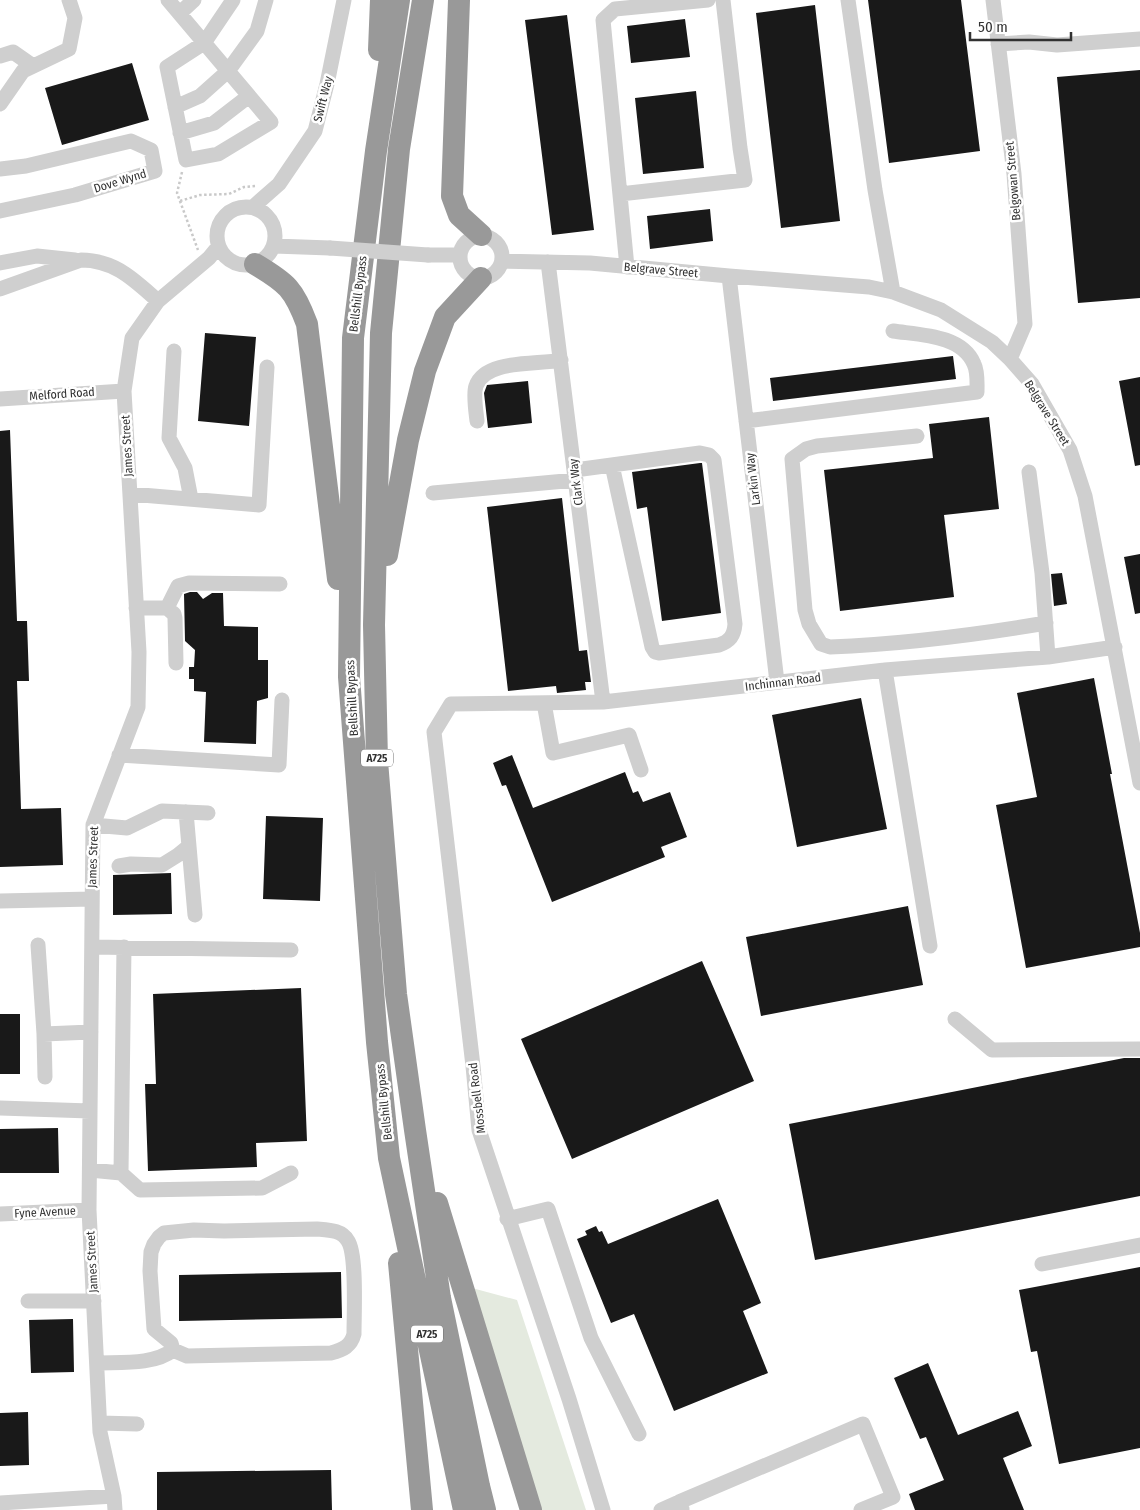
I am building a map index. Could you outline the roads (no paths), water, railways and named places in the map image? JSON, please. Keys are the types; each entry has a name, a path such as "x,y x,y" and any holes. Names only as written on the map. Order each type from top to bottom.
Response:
{"highway":[{"path":"376,151 381,0"},
{"name":"Bellshill Bypass","path":"399,0 376,151 353,338 349,677 389,1158 464,1510"},
{"name":"Bellshill Bypass","path":"422,0 399,149 381,333 374,625 377,761 396,994 415,1130 440,1298 485,1510"},
{"path":"459,0 452,196 460,215 481,236"},
{"path":"256,264 289,287 299,303 307,324 349,677"},
{"path":"374,625 408,440 425,372 445,317 481,278"},
{"path":"415,1130 531,1510"},
{"name":"A725","path":"389,1158 422,1510"}],"street":[{"path":"0,104 22,71 69,49 75,18 69,0"},
{"path":"168,0 204,43 271,122 218,154 186,160 167,67 204,43 233,0"},
{"path":"180,14 194,0"},
{"path":"175,107 200,96 228,71 257,31 266,0"},
{"name":"Swift Way","path":"253,207 279,184 315,131 327,84 344,0"},
{"path":"627,267 603,20 615,9 708,0"},
{"path":"620,194 745,180 723,0"},
{"path":"848,0 875,190 893,292"},
{"name":"Belgowan Street","path":"993,0 1014,174 1025,324 1010,359"},
{"path":"998,44 1029,42 1057,45 1140,39"},
{"path":"0,56 13,52 33,66"},
{"path":"180,133 214,123 249,96"},
{"name":"Dove Wynd","path":"0,168 26,166 131,141 151,150 156,170 75,194 0,211"},
{"path":"243,206 253,207 263,211 273,222 276,232 274,246 269,255 256,264 245,266 231,262 223,255 218,247 216,237 218,226 223,217 233,209 243,206"},
{"path":"475,236 487,236 498,243 502,261 494,273 488,277 481,278 474,277 463,268 460,255 465,244 475,236"},
{"path":"274,246 428,255 460,255"},
{"name":"James Street","path":"114,1503 100,1432 90,1210 90,1111 93,825 138,707 139,652 124,390 132,338 158,301 203,263 218,247"},
{"path":"0,263 37,256 94,260 124,272 158,301"},
{"path":"0,289 81,260"},
{"name":"Belgrave Street","path":"502,261 590,263 869,287 893,292 940,310 992,342 1032,384 1070,450 1085,496 1140,783"},
{"name":"Clark Way","path":"548,262 603,702"},
{"name":"Larkin Way","path":"729,276 776,682"},
{"path":"746,420 977,392 975,365 961,347 941,338 893,331"},
{"path":"174,351 169,438 185,468 191,499"},
{"path":"477,421 475,387 483,374 504,366 561,360"},
{"path":"130,494 259,505 267,367"},
{"name":"Melford Road","path":"0,399 124,390"},
{"path":"917,436 817,446 806,449 792,459 805,610 809,624 821,644 830,646 893,643 992,632 1046,623"},
{"path":"433,493 575,475 612,465 700,452 710,455 714,460 735,624 734,634 726,642 719,645 655,652 652,647 612,465"},
{"path":"1028,472 1042,573 1048,657"},
{"path":"167,608 178,586 189,583 280,584"},
{"path":"136,608 167,608 174,614 176,663"},
{"name":"Inchinnan Road","path":"452,704 603,702 885,670 1048,657 1115,647"},
{"path":"885,670 930,946"},
{"path":"119,755 279,765 282,700"},
{"path":"544,703 554,753 629,735 641,770"},
{"name":"Mossbell Road","path":"452,704 434,732 479,1130 507,1219 569,1398 604,1510"},
{"path":"93,825 127,828 162,811 208,813"},
{"path":"186,812 195,915"},
{"path":"119,866 131,864 162,865 189,846"},
{"path":"0,901 92,899"},
{"path":"38,945 45,1077"},
{"path":"92,947 291,950"},
{"path":"121,1174 124,947"},
{"path":"955,1019 992,1050 1140,1049"},
{"path":"44,1034 91,1032"},
{"path":"0,1108 90,1111"},
{"path":"90,1170 121,1174 140,1190 262,1188 291,1173"},
{"path":"507,1219 548,1209 591,1338 639,1434"},
{"name":"Fyne Avenue","path":"0,1214 90,1210"},
{"path":"317,1229 332,1230 342,1234 349,1242 354,1274 354,1334 352,1341 342,1350 331,1353 203,1356 187,1356 173,1350 171,1343 154,1330 150,1270 151,1252 154,1244 164,1233 194,1230 317,1229"},
{"path":"1042,1264 1140,1245"},
{"path":"28,1301 94,1301"},
{"path":"97,1363 152,1360 166,1356 173,1350"},
{"path":"100,1423 137,1424"},
{"path":"661,1510 681,1506 864,1424 893,1497 861,1510"},
{"path":"0,1503 114,1503"}]}
